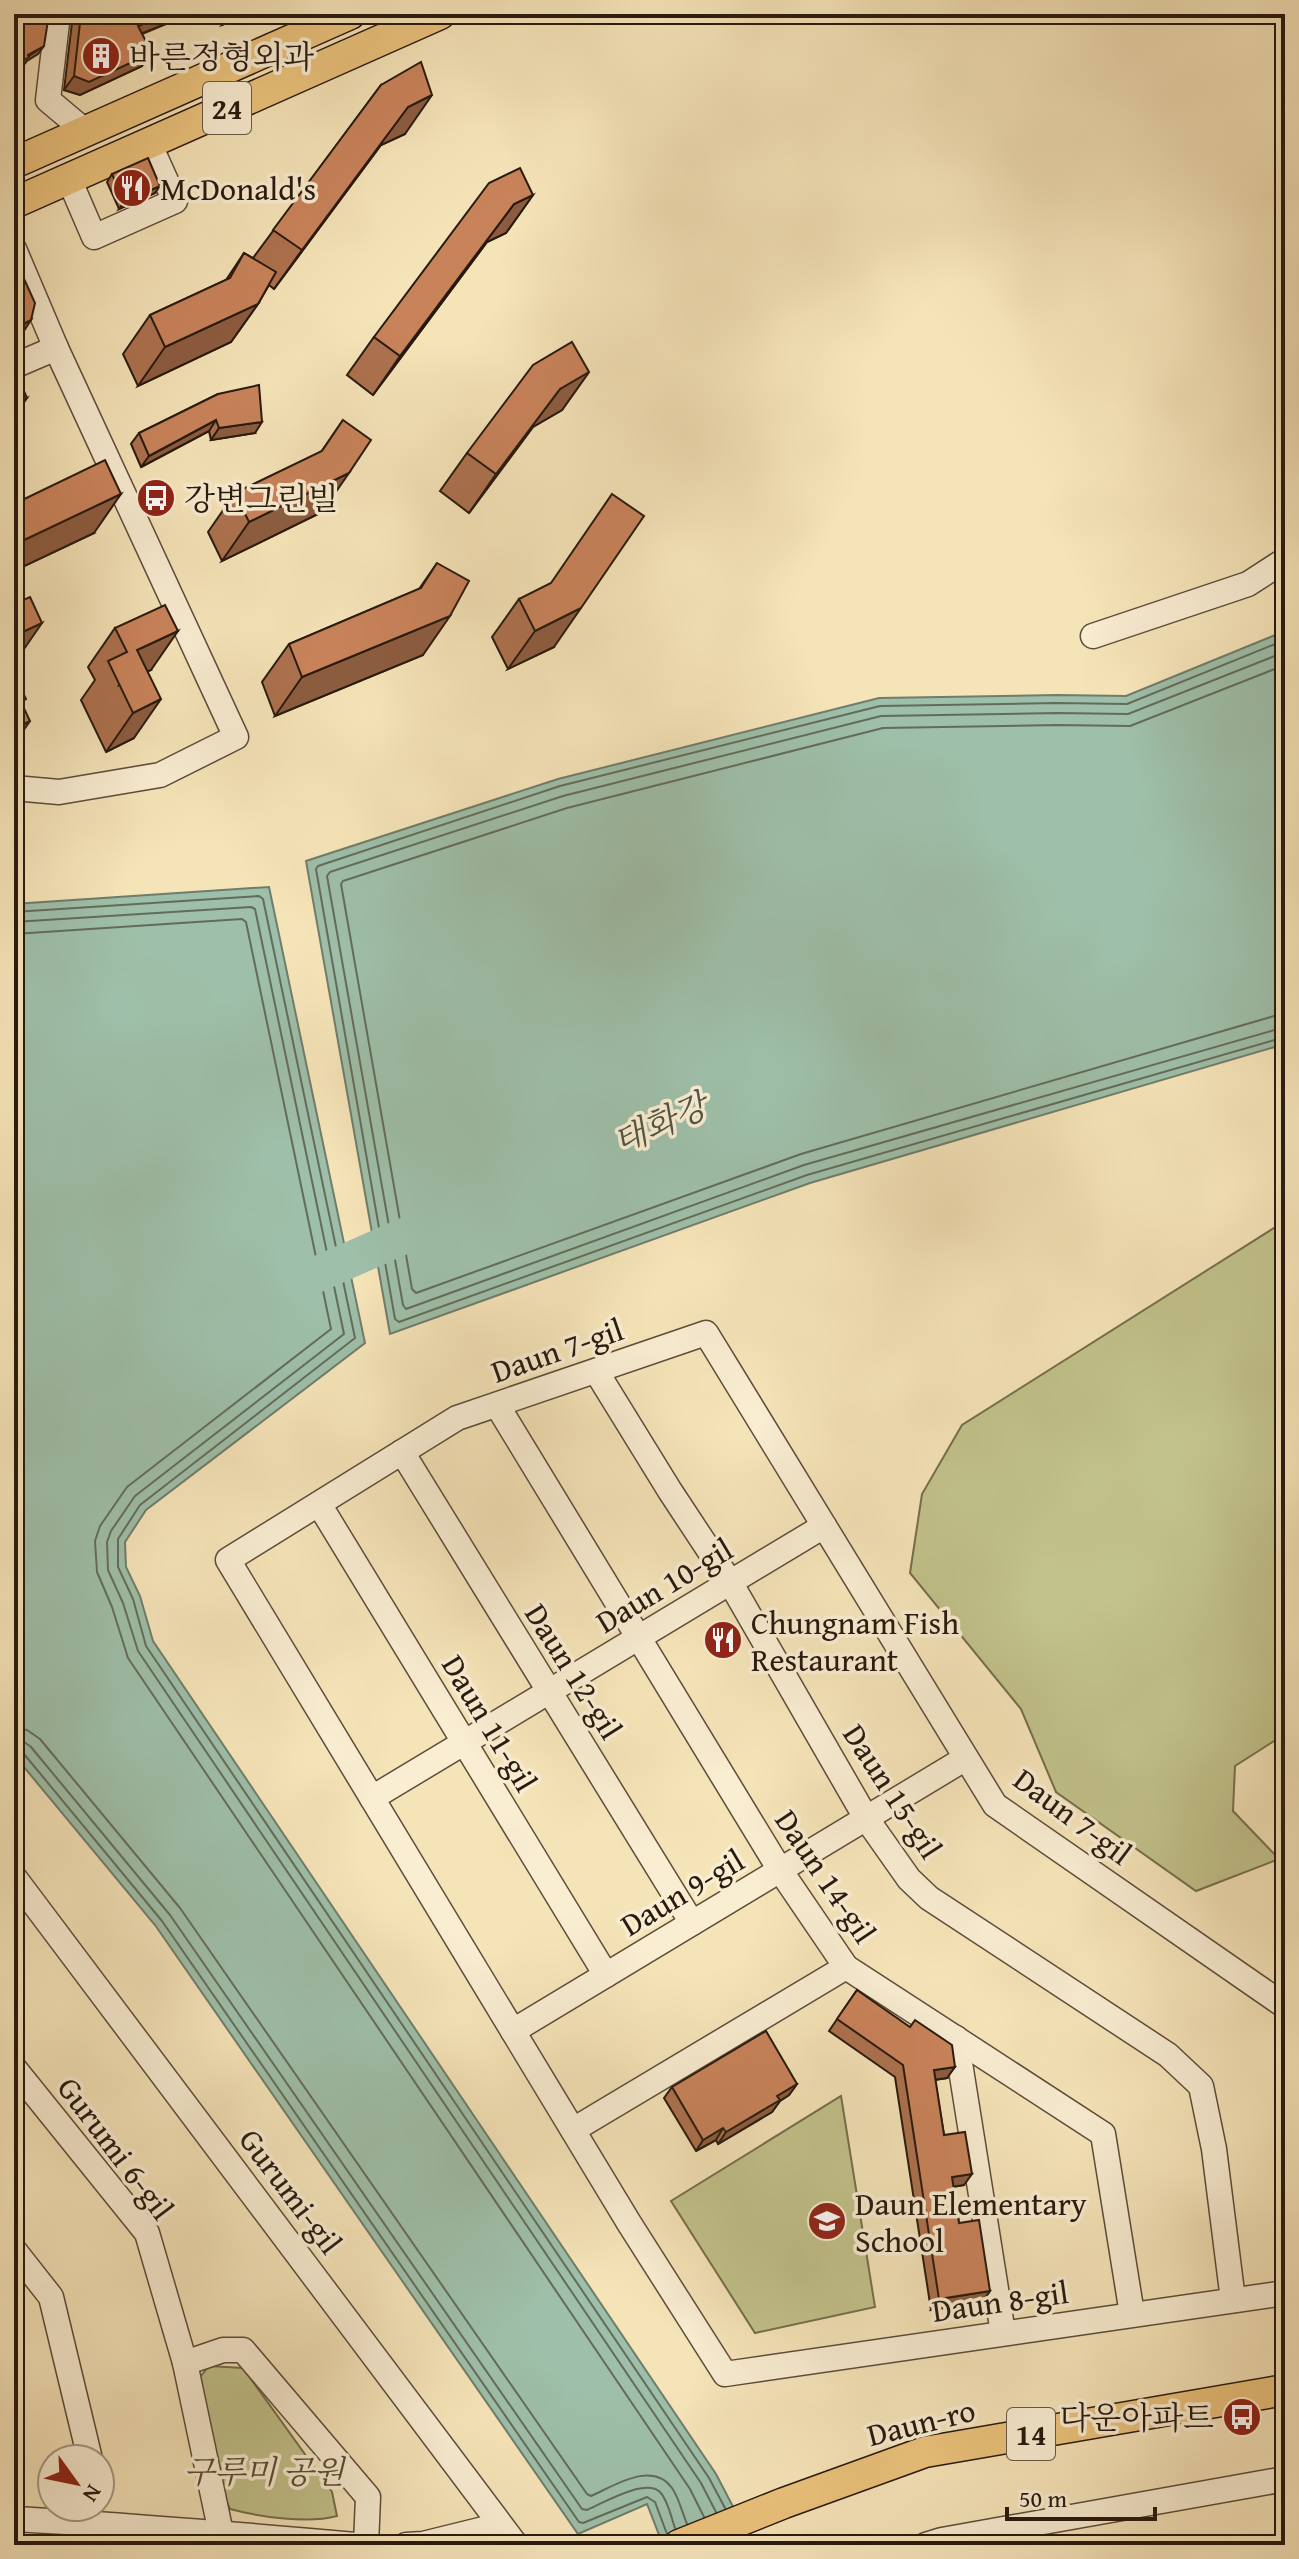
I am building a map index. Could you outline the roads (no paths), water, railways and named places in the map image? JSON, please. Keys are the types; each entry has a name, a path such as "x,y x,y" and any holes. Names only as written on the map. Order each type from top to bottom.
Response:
{"main road":[{"name":"24","path":"14,163 350,14"},
{"name":"24","path":"14,203 440,14"},
{"name":"Daun-ro","path":"679,2545 925,2452 1285,2390"}],"street":[{"path":"58,14 48,100 86,132"},
{"path":"69,179 94,237 175,201 149,143"},
{"path":"14,249 56,348 236,737 160,775 59,792 14,788"},
{"path":"14,366 56,348"},
{"path":"1093,636 1248,584 1285,560"},
{"name":"Daun 7-gil","path":"725,2374 573,2130 228,1560 457,1418 706,1333 995,1805 1285,2006"},
{"name":"Daun 15-gil","path":"596,1371 730,1582 866,1818 909,1879 929,1898 1168,2055 1201,2086 1214,2149 1233,2300"},
{"name":"Daun 14-gil","path":"497,1405 780,1870 846,1967 1103,2134 1132,2314"},
{"name":"Daun 12-gil","path":"402,1452 692,1923"},
{"name":"Daun 11-gil","path":"319,1504 606,1975"},
{"name":"Daun 10-gil","path":"372,1798 824,1526"},
{"name":"Daun 9-gil","path":"513,2031 966,1758"},
{"name":"Gurumi-gil","path":"14,1877 516,2545"},
{"path":"573,2130 846,1967"},
{"path":"956,2038 1003,2333"},
{"name":"Gurumi 6-gil","path":"14,2068 147,2233 185,2363 221,2533"},
{"path":"14,2250 51,2297 86,2443"},
{"name":"Daun 8-gil","path":"725,2374 1285,2293"},
{"path":"185,2363 223,2350 243,2350 368,2497 366,2545"},
{"path":"926,2545 1285,2479"},
{"path":"116,2517 165,2531 357,2545"},
{"path":"14,2519 36,2518"},
{"path":"406,2545 423,2544 500,2525"}],"water":[{"path":"1285,631 1285,1044 810,1183 390,1334 306,861 558,779 879,698 1126,696"},
{"path":"269,887 365,1343 146,1510 125,1542 126,1567 140,1596 153,1641 716,2474 753,2545 663,2545 647,2504 578,2534 155,1925 14,1755 14,904"}],"waterway":[{"name":"태화강","path":"302,1281 420,1229"}],"place":[{"name":"바른정형외과","path":"101,56"},
{"name":"McDonald's","path":"132,188"},
{"name":"강변그린빌","path":"156,498"},
{"name":"Chungnam Fish Restaurant","path":"723,1640"},
{"name":"Daun Elementary School","path":"827,2221"},
{"name":"다운아파트","path":"1242,2417"}],"park label":[{"name":"구루미 공원","path":"264,2471"}]}
